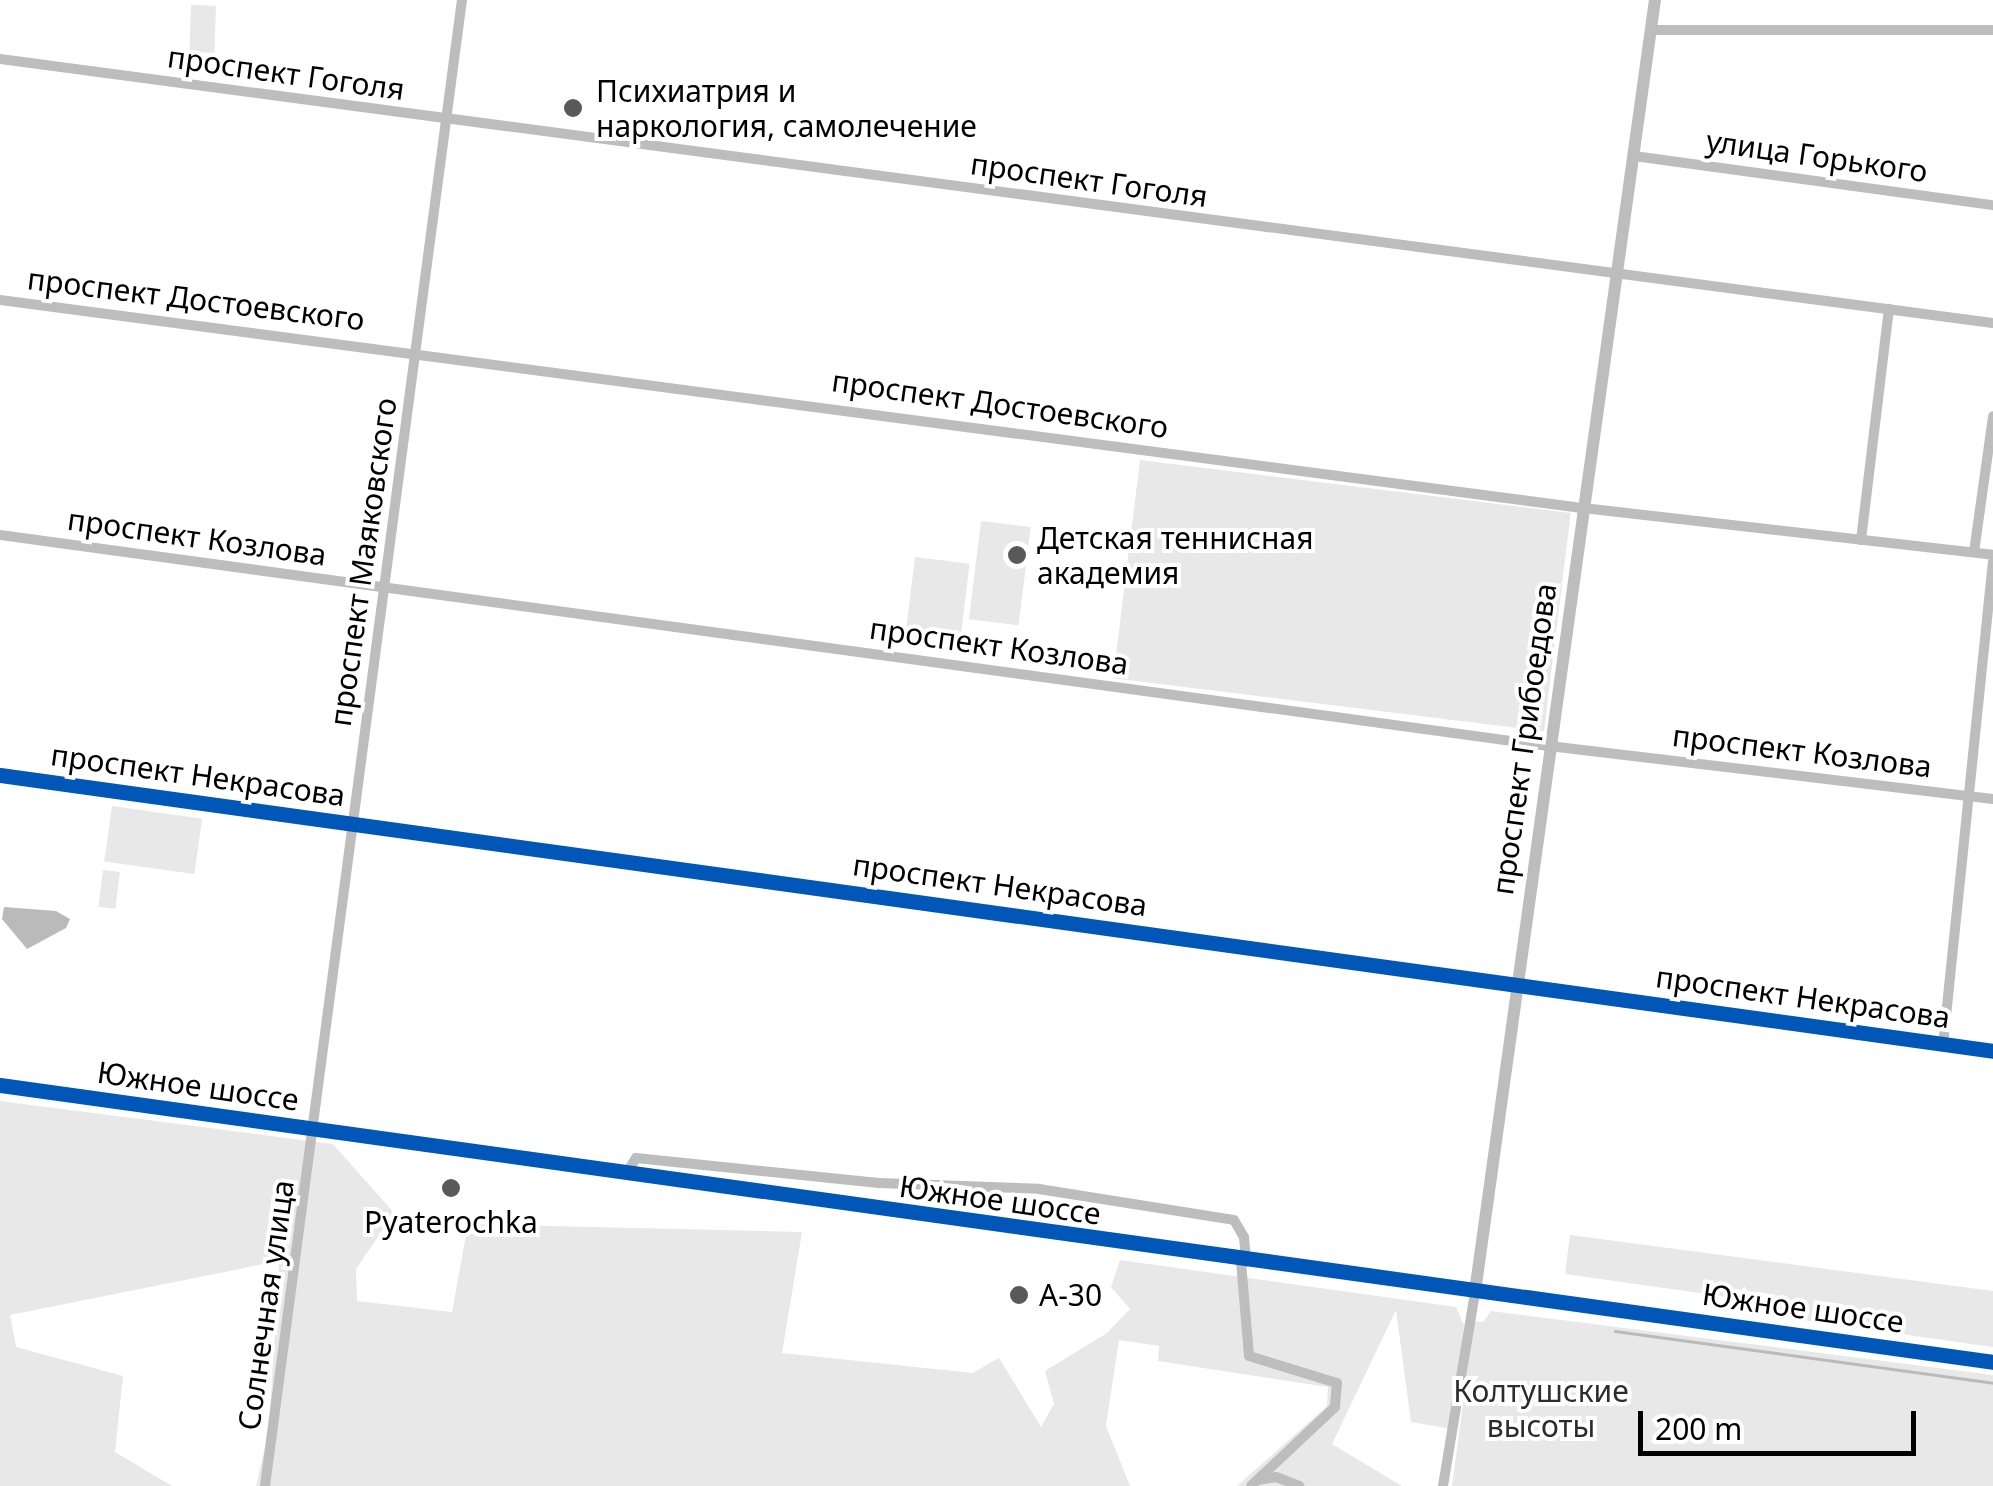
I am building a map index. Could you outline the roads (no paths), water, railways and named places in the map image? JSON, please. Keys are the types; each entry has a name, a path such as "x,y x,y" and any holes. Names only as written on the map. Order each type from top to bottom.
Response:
{"street":[{"name":"проспект Маяковского","path":"312,1130 380,587 417,350 462,0"},
{"name":"проспект Грибоедова","path":"1443,1486 1475,1292 1515,983 1655,0"},
{"path":"1652,30 1993,30"},
{"name":"проспект Гоголя","path":"0,59 1993,323"},
{"name":"улица Горького","path":"1634,156 1993,205"},
{"name":"проспект Достоевского","path":"0,300 417,350 1583,508 1974,552 1993,558"},
{"path":"1861,540 1889,309"},
{"path":"1974,552 1993,416"},
{"name":"проспект Козлова","path":"0,535 1549,746 1993,799"},
{"path":"1943,1045 1993,558"},
{"name":"проспект Некрасова","path":"0,774 1993,1052"},
{"name":"Южное шоссе","path":"0,1086 1244,1262 1993,1362"},
{"name":"Солнечная улица","path":"265,1486 312,1130"},
{"path":"626,1174 636,1158 878,1183 1040,1189 1234,1220 1244,1237 1249,1356 1336,1383 1335,1406 1254,1483"},
{"path":"1254,1483 1276,1477 1299,1486"}],"waterway":[{"path":"1615,1331 1993,1383"}],"place":[{"name":"Психиатрия и наркология, самолечение","path":"573,108"},
{"name":"Детская теннисная академия","path":"1017,555"},
{"name":"Pyaterochka","path":"451,1188"},
{"name":"А-30","path":"1019,1295"}],"park label":[{"name":"Колтушские высоты","path":"1541,1408"}]}
